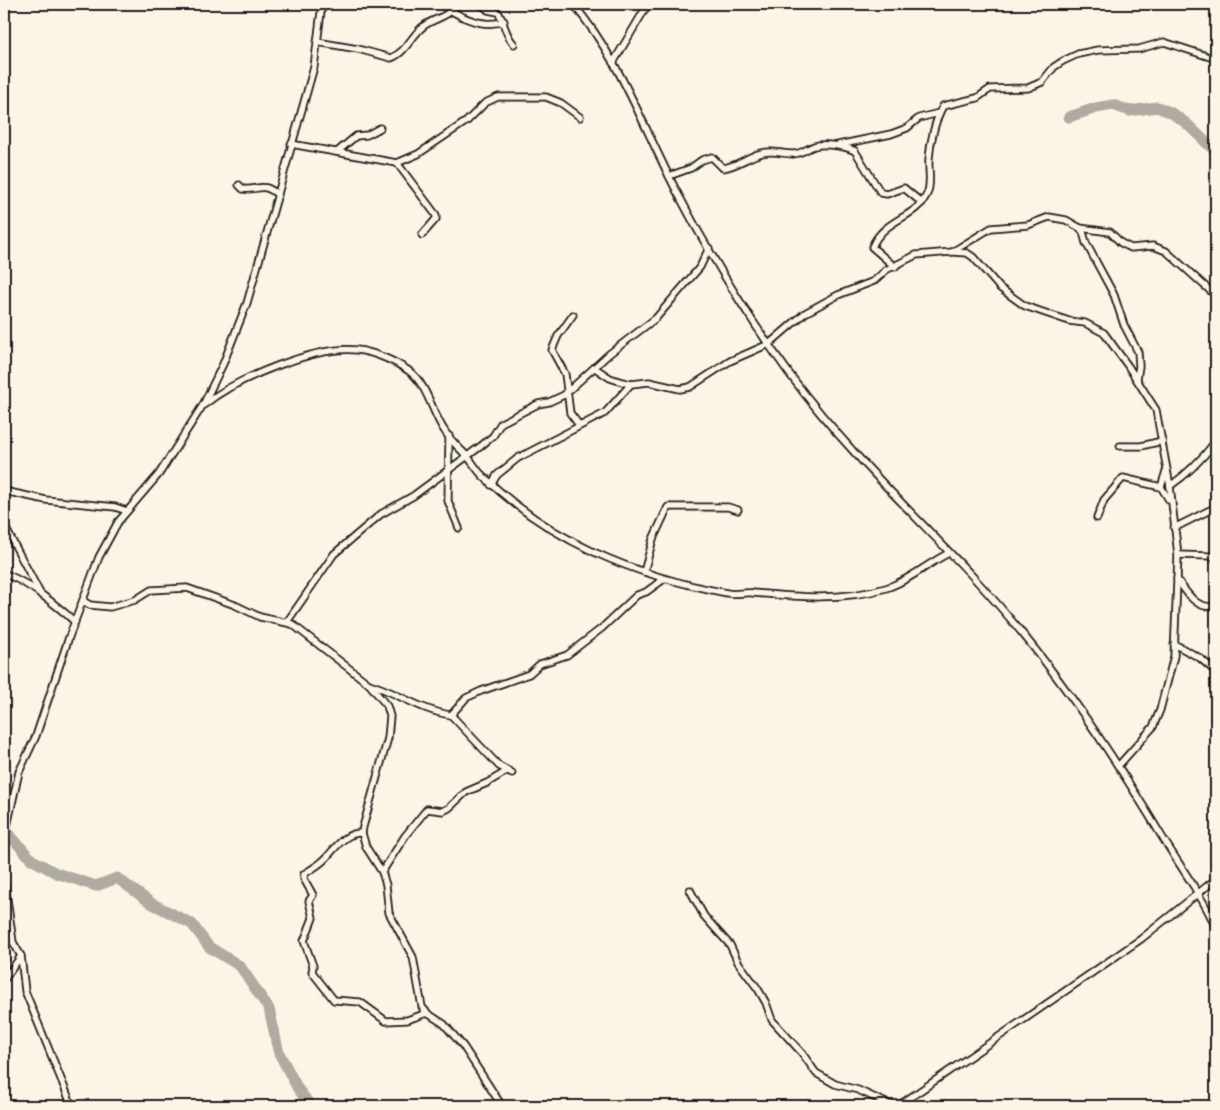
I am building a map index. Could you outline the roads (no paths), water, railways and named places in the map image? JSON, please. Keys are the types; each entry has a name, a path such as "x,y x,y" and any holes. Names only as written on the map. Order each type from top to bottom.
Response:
{"street":[{"path":"4,840 19,772 36,736 75,622 108,538 127,511 159,474 203,405 223,364 247,303 314,67 322,4"},
{"path":"441,4 452,12 473,21 497,23 504,21"},
{"path":"317,42 358,49 391,58 414,39 425,25 452,12 458,4"},
{"path":"481,4 488,10 498,12 504,21 506,36 514,44"},
{"path":"573,4 613,63 669,176 709,248 769,344 815,406 1013,624 1087,719 1118,765 1216,928"},
{"path":"613,63 648,4"},
{"path":"895,267 885,256 873,249 873,243 891,224 917,209 922,202 930,184 929,157 939,112 943,106 949,103 977,98 990,89 1028,88 1042,82 1054,67 1063,61 1078,54 1098,50 1139,49 1164,42 1216,59"},
{"path":"291,144 353,157 397,163 418,154 467,121 485,104 498,97 546,97 561,103 580,117"},
{"path":"834,146 890,134 907,128 919,118 939,112"},
{"path":"336,152 356,136 367,135 380,128"},
{"path":"669,176 691,168 712,156 723,168 732,167 761,153 794,154 815,146 834,146 850,148 855,151 881,194 904,188 922,202"},
{"path":"397,163 436,215 436,219 422,235"},
{"path":"240,185 243,189 248,190 270,187 278,195"},
{"path":"952,252 991,228 1028,225 1050,217 1066,220 1080,228 1110,232 1121,243 1130,248 1153,246 1160,249 1172,256 1216,296"},
{"path":"1080,228 1114,295 1124,325 1138,352 1138,379"},
{"path":"287,622 334,554 381,514 413,496 447,472 492,436 501,422 538,404 558,400 568,389 620,345 656,318 700,267 709,248"},
{"path":"594,368 610,378 631,384 649,382 683,389 696,384 739,356 769,344 805,313 838,295 874,281 886,270 921,254 967,253 973,257 1000,288 1025,306 1069,321 1085,323 1104,333 1138,379 1156,410 1170,486 1178,555 1173,662 1157,719 1150,733 1131,749 1118,765"},
{"path":"573,315 558,336 552,350 565,374 570,413 578,425"},
{"path":"203,405 217,394 238,382 267,371 326,352 355,350 383,358 410,371 420,384 449,436 467,456 471,464 492,485 518,506 565,539 580,547 664,579 736,594 791,597 861,593 893,586 949,553"},
{"path":"492,485 496,475 518,458 578,425 605,413 631,384"},
{"path":"449,436 448,501 459,528"},
{"path":"1120,446 1141,446 1162,441"},
{"path":"1170,486 1189,473 1205,457 1216,441"},
{"path":"1166,469 1161,487 1171,504"},
{"path":"1097,518 1101,512 1104,500 1123,478 1161,487"},
{"path":"4,491 46,500 116,507 127,511"},
{"path":"644,572 653,540 668,507 728,507 738,510"},
{"path":"1174,528 1216,507"},
{"path":"4,525 42,597"},
{"path":"1178,555 1210,556 1216,559"},
{"path":"4,574 16,578 60,608 75,622"},
{"path":"451,715 466,698 529,674 540,664 567,655 602,628 637,595 646,592 664,579"},
{"path":"1177,579 1197,603 1207,607 1216,605"},
{"path":"83,601 90,605 110,607 135,600 151,590 187,588 235,605 260,618 287,622 369,684 387,706 390,716 388,738 374,795 368,804 362,833 366,847 382,872 387,891 389,914 414,957 421,1002 427,1013 444,1024 463,1046 502,1106"},
{"path":"1174,644 1200,658 1216,672"},
{"path":"369,684 384,688 407,701 451,715 499,766 510,772 466,792 449,808 443,811 428,809 405,836 382,872"},
{"path":"362,833 352,834 334,847 326,858 304,874 304,879 313,895 309,902 313,918 304,941 313,966 312,972 334,1000 360,1002 386,1021 407,1020 427,1013"},
{"path":"4,878 7,944 4,967"},
{"path":"898,1106 1141,939 1196,893 1216,879"},
{"path":"690,890 704,916 730,945 738,962 758,989 766,1003 772,1020 802,1053 816,1073 835,1084 858,1090 893,1106"},
{"path":"5,896 13,942 22,956 25,991 72,1106"},
{"path":"4,980 22,956"}],"waterway":[{"path":"1069,117 1096,108 1113,105 1130,111 1157,107 1170,112 1186,123 1216,152"},
{"path":"9,834 31,859 56,873 96,886 117,878 151,903 192,924 209,947 240,966 269,1009 279,1053 298,1089 311,1106"}]}
